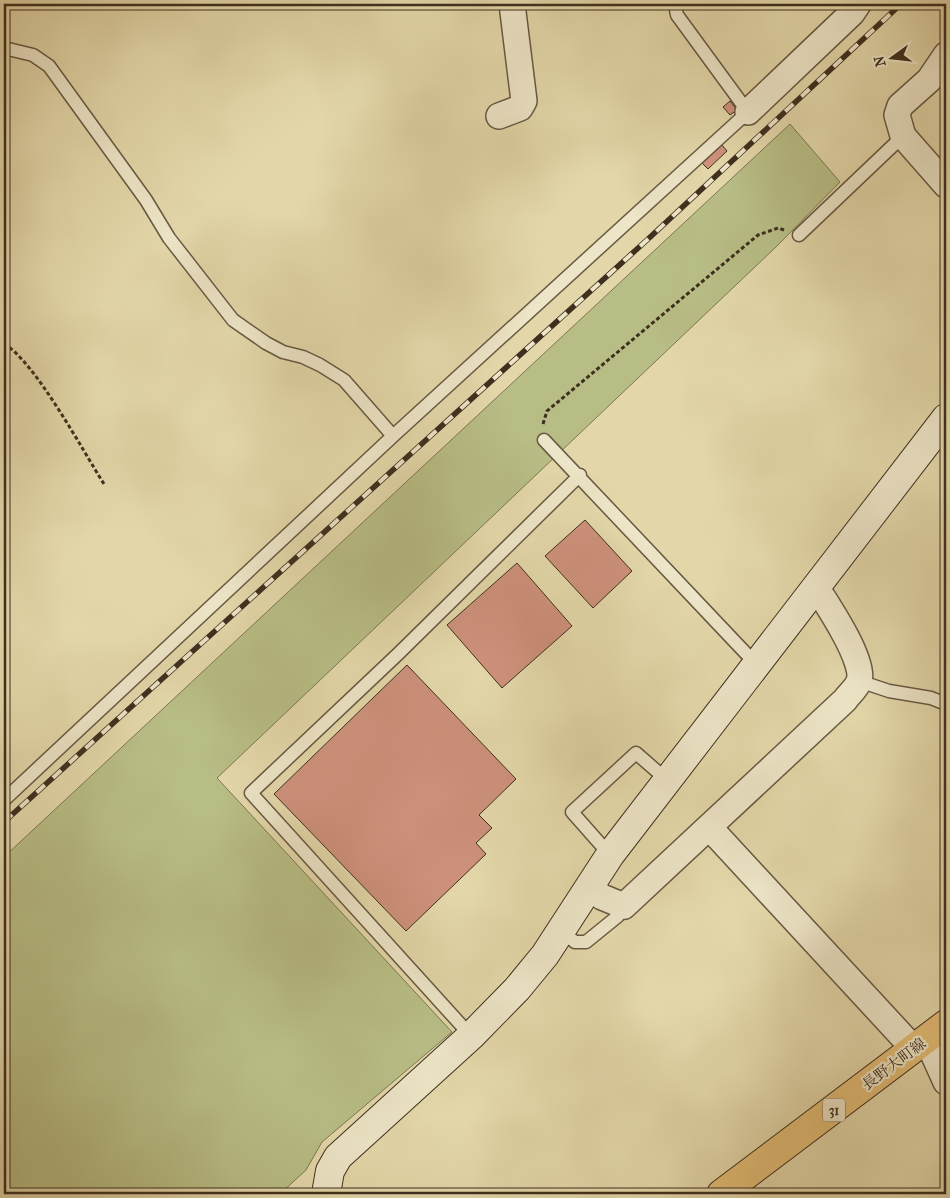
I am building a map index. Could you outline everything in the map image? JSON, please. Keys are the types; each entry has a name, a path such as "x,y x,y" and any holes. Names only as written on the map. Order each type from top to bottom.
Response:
{"main road":[{"name":"長野大町線","path":"721,1194 929,1038"}],"street":[{"path":"499,116 520,108 524,101 512,4"},
{"path":"748,112 852,13 858,4"},
{"path":"946,55 929,80 900,106 897,115 903,136 946,185"},
{"path":"323,1193 330,1171 338,1157 471,1036 518,989 561,931 610,855 946,418"},
{"path":"589,887 602,898 624,906 845,700 859,681 859,666 833,613 816,587"},
{"path":"709,827 929,1038 946,1082"}],"lane":[{"path":"4,800 393,436 748,112 677,15 675,4"},
{"path":"4,48 33,55 49,66 146,200 169,238 233,320 266,343 283,352 303,357 320,365 344,380 393,436"},
{"path":"799,235 903,136"},
{"path":"544,440 580,475 756,664"},
{"path":"471,1036 251,793 398,654 580,475"},
{"path":"859,681 889,691 931,698 946,704"},
{"path":"610,855 572,812 636,753 667,780"},
{"path":"561,931 575,942 586,942 618,916 624,906"}],"path":[{"path":"544,440 543,421 547,412 758,235 778,228 799,235"},
{"path":"4,344 15,350 33,373 104,484"}],"green space":[{"path":"790,124 840,182 777,246 217,778 452,1032 322,1142 306,1170 280,1194 4,1194 4,857"}],"building":[{"path":"730,101 737,110 730,115 723,107"},
{"path":"722,145 727,151 708,169 702,163"},
{"path":"585,520 632,571 593,608 545,556"},
{"path":"517,563 572,626 502,688 447,625"},
{"path":"407,665 516,779 479,815 492,828 476,843 486,854 406,931 274,794"}],"railway":[{"path":"4,822 647,240 901,4"}]}
